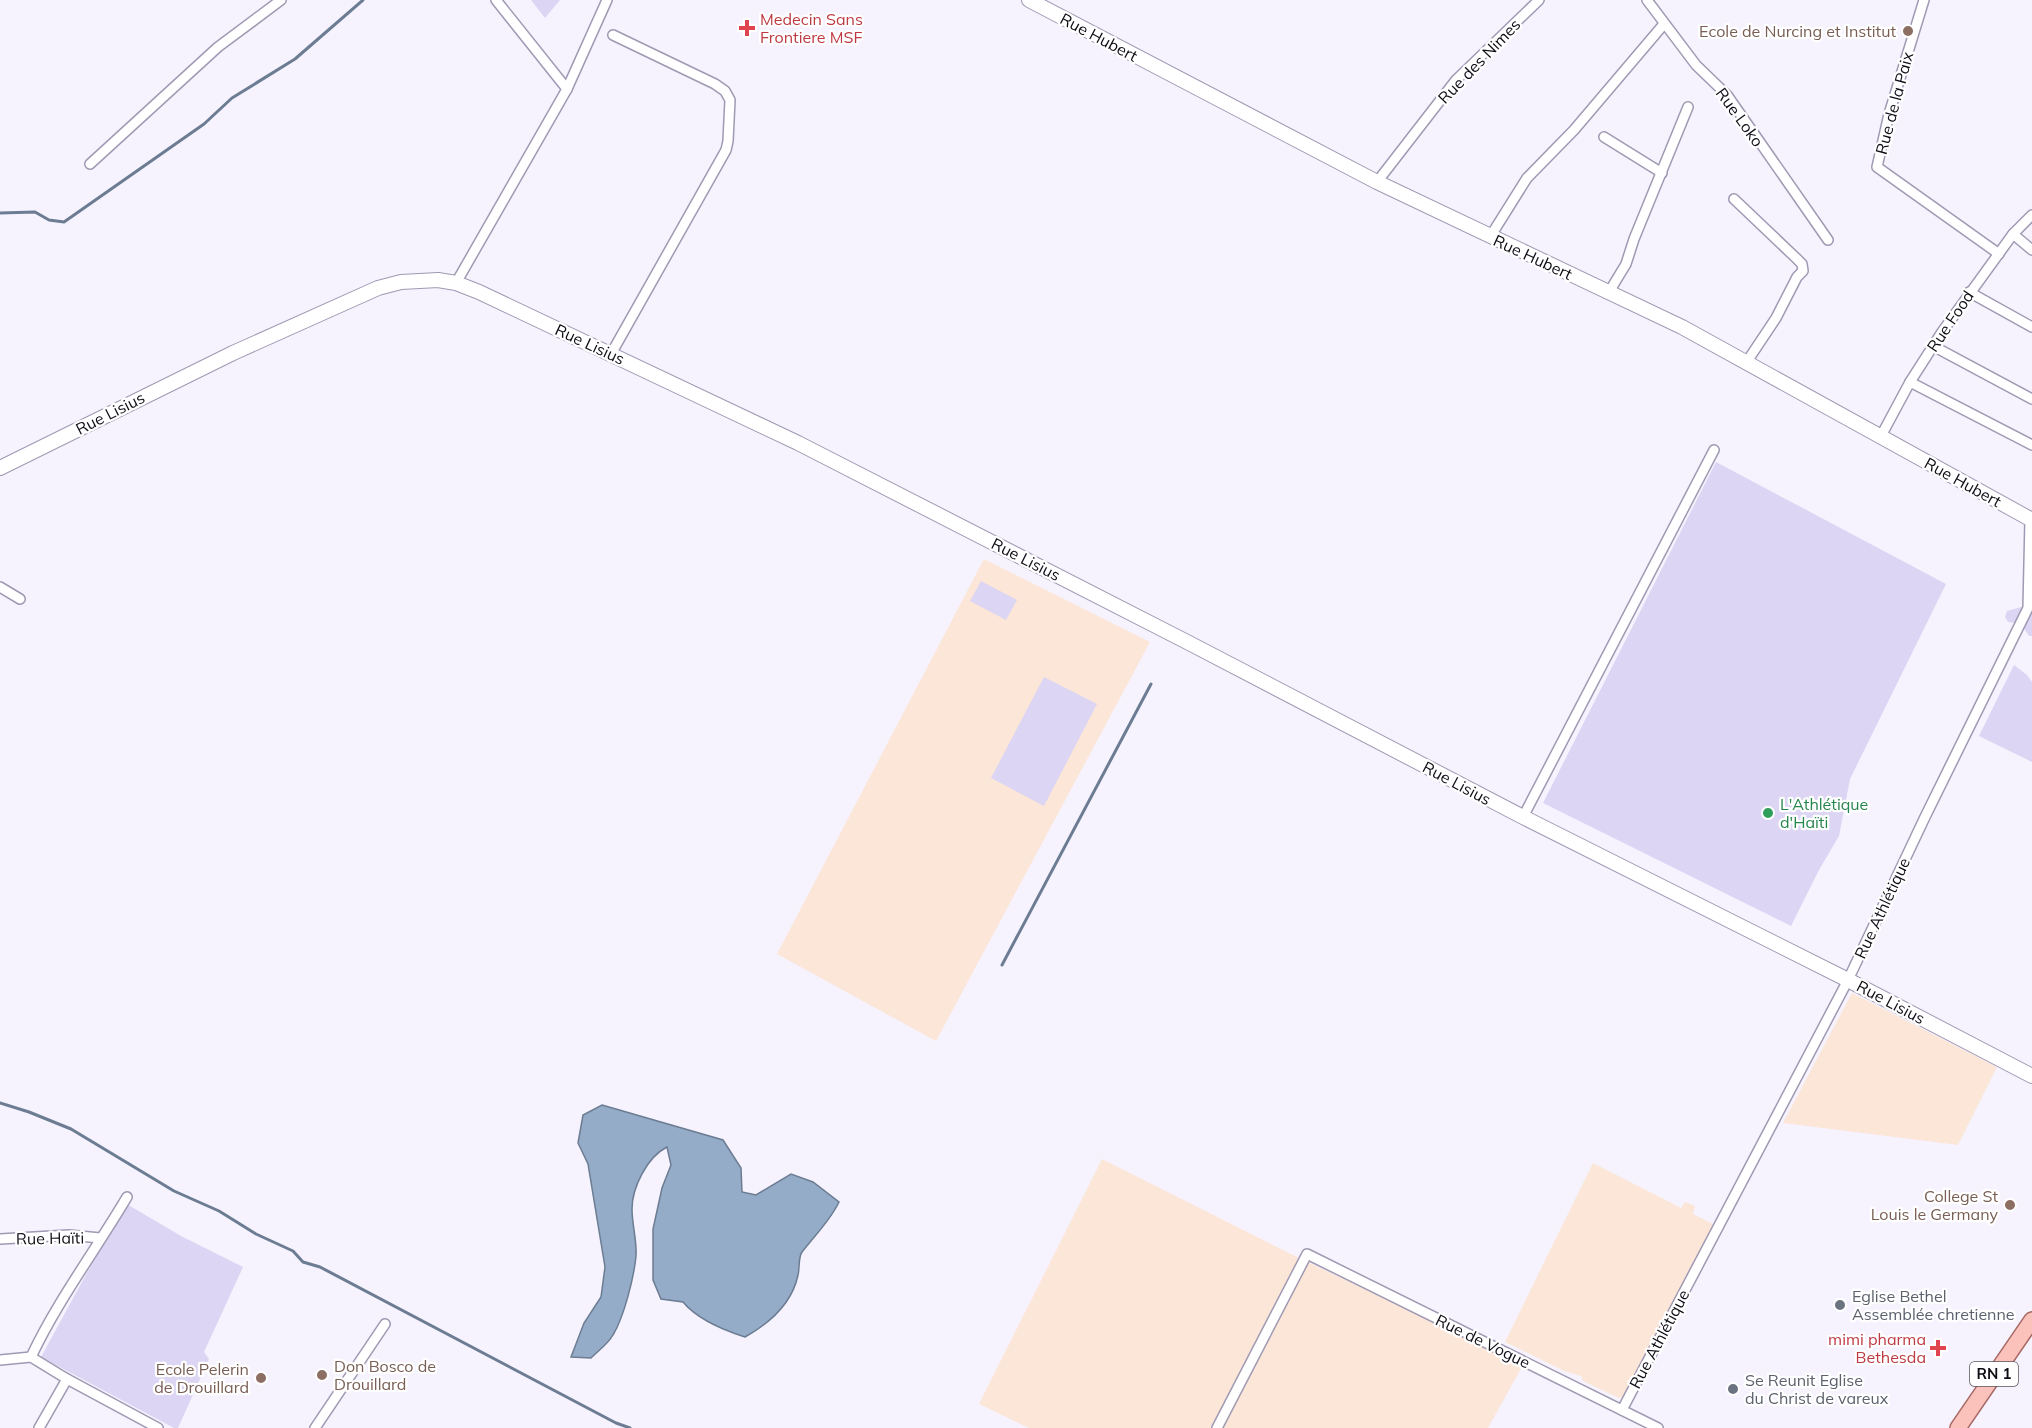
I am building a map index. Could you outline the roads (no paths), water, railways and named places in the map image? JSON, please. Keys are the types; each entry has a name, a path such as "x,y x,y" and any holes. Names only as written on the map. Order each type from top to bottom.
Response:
{"main road":[{"name":"RN 1","path":"1958,1428 2032,1320"}],"street":[{"path":"90,164 218,47 281,0"},
{"path":"496,0 567,89"},
{"path":"459,278 567,89 607,0"},
{"name":"Rue Hubert","path":"1030,0 1377,182 1682,327 2031,520"},
{"name":"Rue des Nimes","path":"1377,182 1456,80 1539,0"},
{"name":"Rue Loko","path":"1647,0 1696,65 1727,95 1828,240"},
{"name":"Rue de la Paix","path":"1924,0 1889,114 1877,167 1999,254"},
{"path":"1490,237 1527,178 1574,130 1664,24"},
{"path":"611,354 726,150 730,105 728,94 715,84 613,35"},
{"path":"1608,292 1626,264 1688,107"},
{"path":"1604,137 1662,173"},
{"path":"1734,199 1802,264 1803,271 1797,277 1776,318 1746,363"},
{"name":"Rue Food","path":"1881,436 1910,382 1969,292 2013,234 2032,215"},
{"path":"2013,234 2032,250"},
{"name":"Rue Lisius","path":"0,468 222,358 378,288 426,279 459,278 479,292 798,443 1523,817 1848,980 2032,1076"},
{"path":"1969,292 2032,327"},
{"path":"1933,346 2032,399"},
{"path":"1910,382 2032,445"},
{"path":"1523,817 1714,450"},
{"name":"Rue Athlétique","path":"1622,1410 1848,980 1934,797 2028,608 2031,520"},
{"path":"0,588 20,599"},
{"path":"31,1357 55,1310 127,1197"},
{"name":"Rue Haïti","path":"0,1239 69,1235 100,1238"},
{"name":"Rue de Vogue","path":"1216,1428 1307,1254 1658,1428"},
{"path":"315,1428 385,1324"},
{"path":"0,1360 31,1357 159,1428"},
{"path":"39,1428 67,1379"}],"water":[{"path":"602,1105 723,1140 741,1168 742,1192 756,1195 791,1174 813,1182 839,1202 827,1222 801,1254 798,1275 791,1295 771,1319 745,1337 703,1319 683,1302 661,1299 653,1280 653,1229 662,1188 671,1165 667,1147 647,1165 635,1192 632,1209 636,1250 635,1265 628,1297 617,1327 608,1341 591,1358 571,1357 584,1323 601,1297 605,1267 588,1164 578,1143 583,1115"}],"waterway":[{"path":"0,213 35,212 49,220 64,222 204,124 232,98 295,59 363,0"},
{"path":"1002,965 1151,684"},
{"path":"0,1103 71,1129 174,1191 219,1211 256,1234 293,1251 303,1262 320,1267 616,1423 630,1428"}],"place":[{"name":"Medecin Sans Frontiere MSF","path":"747,28"},
{"name":"Ecole de Nurcing et Institut","path":"1908,31"},
{"name":"L'Athlétique d'Haïti","path":"1768,813"},
{"name":"College St Louis le Germany","path":"2010,1205"},
{"name":"Eglise Bethel Assemblée chretienne","path":"1840,1305"},
{"name":"mimi pharma Bethesda","path":"1938,1348"},
{"name":"Don Bosco de Drouillard","path":"322,1375"},
{"name":"Ecole Pelerin de Drouillard","path":"261,1378"},
{"name":"Se Reunit Eglise du Christ de vareux","path":"1733,1389"}]}
